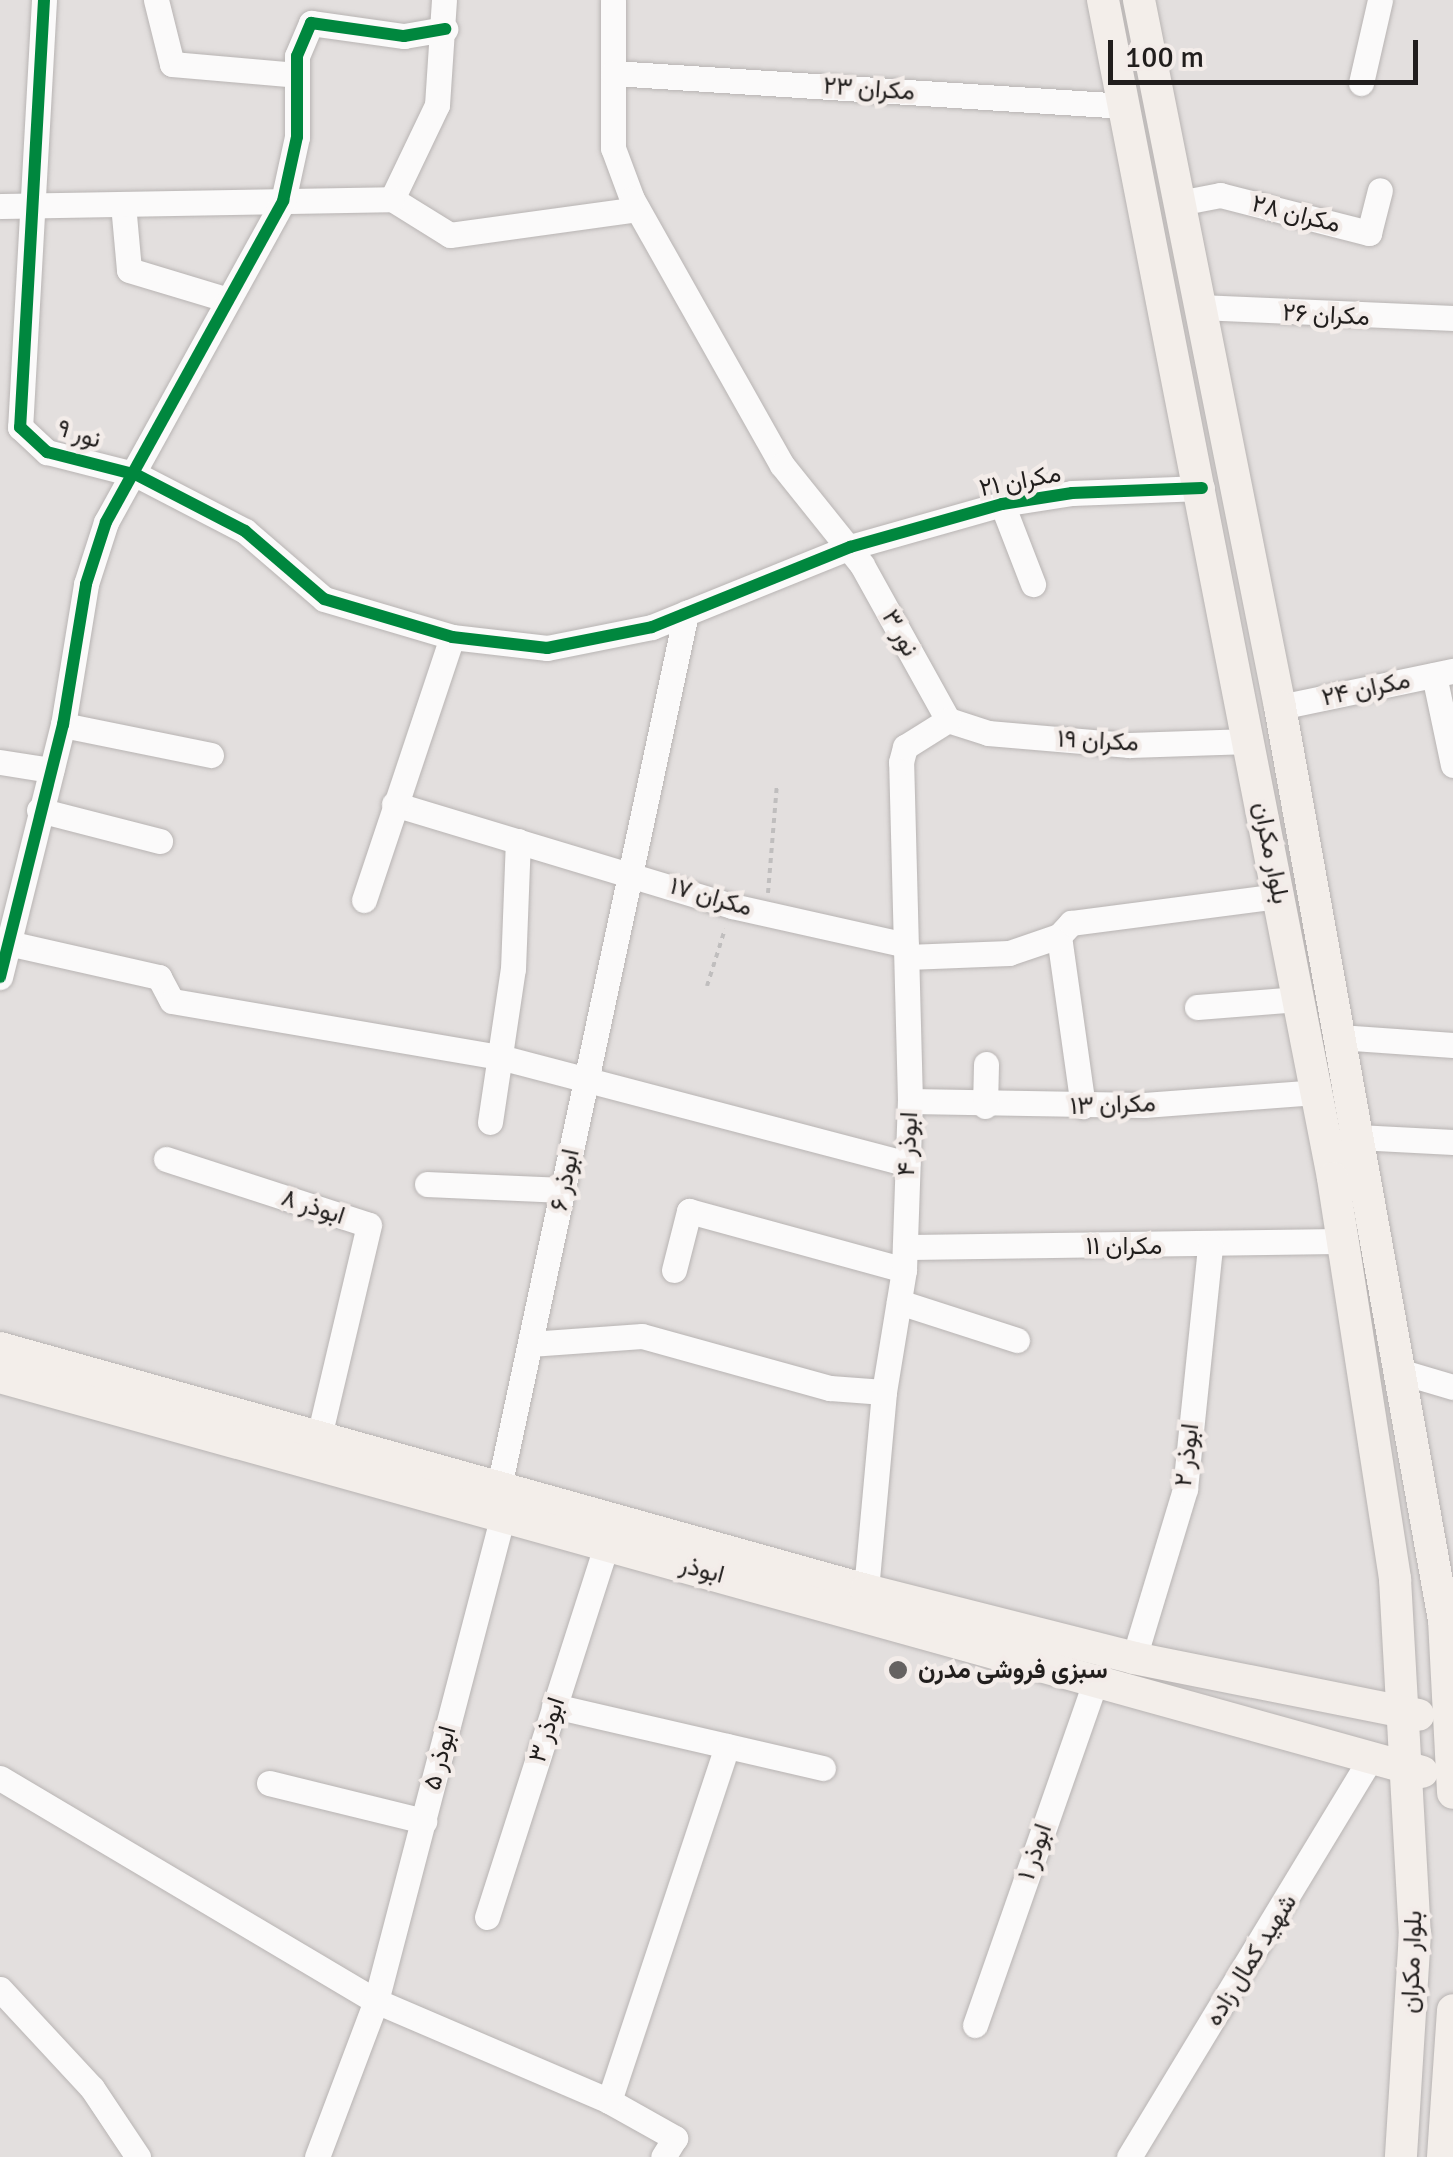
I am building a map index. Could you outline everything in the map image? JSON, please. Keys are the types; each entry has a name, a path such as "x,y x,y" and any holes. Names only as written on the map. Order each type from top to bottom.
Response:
{"main road":[{"name":"بلوار مکران","path":"1103,0 1202,488 1299,998 1343,1241 1395,1579 1415,1933 1401,2157"},
{"path":"1139,0 1280,707 1399,1370 1448,1615 1453,1793"},
{"name":"ابوذر","path":"0,1348 319,1436 501,1501 607,1544 1015,1642 1134,1658 1452,1722"},
{"name":"ابوذر","path":"0,1377 866,1590 1015,1642 1096,1679 1369,1760 1453,1778"},
{"name":"بلوار مکران","path":"1447,2147 1453,2010"}],"street":[{"name":"نور ۹","path":"44,0 36,206 10,428 47,452 137,474 266,544 324,599 452,638"},
{"path":"156,0 172,64 297,75"},
{"path":"392,199 436,106 445,30 444,0"},
{"name":"نور ۳","path":"613,0 613,148 638,208 782,465 850,547 948,720"},
{"path":"1360,83 1380,0"},
{"path":"0,977 63,725 86,584 106,522 137,474 225,300 283,201 297,136 297,75 311,23 404,36 445,30"},
{"name":"مکران ۲۳","path":"613,72 1125,106"},
{"name":"مکران ۲۸","path":"1179,203 1220,195 1369,233 1380,190"},
{"path":"0,206 392,199 450,236 638,208"},
{"path":"122,204 129,270 225,300"},
{"name":"مکران ۲۶","path":"1200,308 1453,318"},
{"name":"مکران ۲۱","path":"452,638 547,648 652,627 850,547 1002,504 1072,493 1202,488"},
{"path":"1002,504 1034,584"},
{"name":"ابوذر ۶","path":"501,1501 530,1344 686,614"},
{"path":"364,900 452,638"},
{"path":"1444,673 1453,764"},
{"name":"مکران ۲۴","path":"1280,707 1444,673"},
{"name":"مکران ۱۹","path":"948,720 988,732 1129,744 1250,740"},
{"name":"ابوذر ۴","path":"866,1590 884,1392 905,1259 910,1102 901,762 905,747 948,720"},
{"path":"63,725 211,755"},
{"path":"0,762 51,770"},
{"name":"مکران ۱۷","path":"394,804 732,906 907,951 1008,953 1059,936 1070,922 1280,896"},
{"path":"39,810 160,841"},
{"path":"490,1122 513,969 518,841"},
{"path":"1059,936 1083,1106"},
{"path":"8,943 160,977 172,1001 500,1057 907,1164"},
{"path":"1197,1007 1299,998"},
{"path":"1339,1037 1453,1045"},
{"path":"984,1106 986,1064"},
{"name":"مکران ۱۳","path":"910,1102 1083,1106 1316,1092"},
{"path":"1357,1137 1453,1142"},
{"name":"ابوذر ۸","path":"166,1159 369,1225 319,1436"},
{"path":"427,1184 563,1190"},
{"name":"مکران ۱۱","path":"674,1270 689,1211 905,1259 1343,1241"},
{"name":"ابوذر ۲","path":"1134,1658 1185,1489 1210,1246"},
{"path":"899,1302 1017,1340"},
{"path":"530,1344 642,1336 830,1388 884,1392"},
{"path":"1399,1370 1453,1387"},
{"name":"ابوذر ۵","path":"316,2157 376,2001 501,1501"},
{"name":"ابوذر ۳","path":"486,1917 607,1544"},
{"name":"ابوذر ۱","path":"974,2026 1096,1679"},
{"path":"554,1706 823,1768"},
{"path":"609,2101 727,1746"},
{"name":"شهید کمال زاده","path":"1129,2157 1369,1760"},
{"path":"0,1778 376,2001 609,2101 675,2138 663,2157"},
{"path":"268,1783 424,1821"},
{"path":"0,1990 92,2088 138,2157"}],"path":[{"path":"766,913 777,784"},
{"path":"707,986 732,906"}],"cycle path":[{"path":"44,0 20,427 47,452 137,475 245,531 324,599 452,637 547,648 652,627 850,547 1002,504 1072,493 1202,488"},
{"path":"0,977 63,725 86,584 106,522 283,201 297,137 297,56 311,23 404,36 445,29"}],"place":[{"name":"سبزی فروشی مدرن","path":"898,1670"}]}
